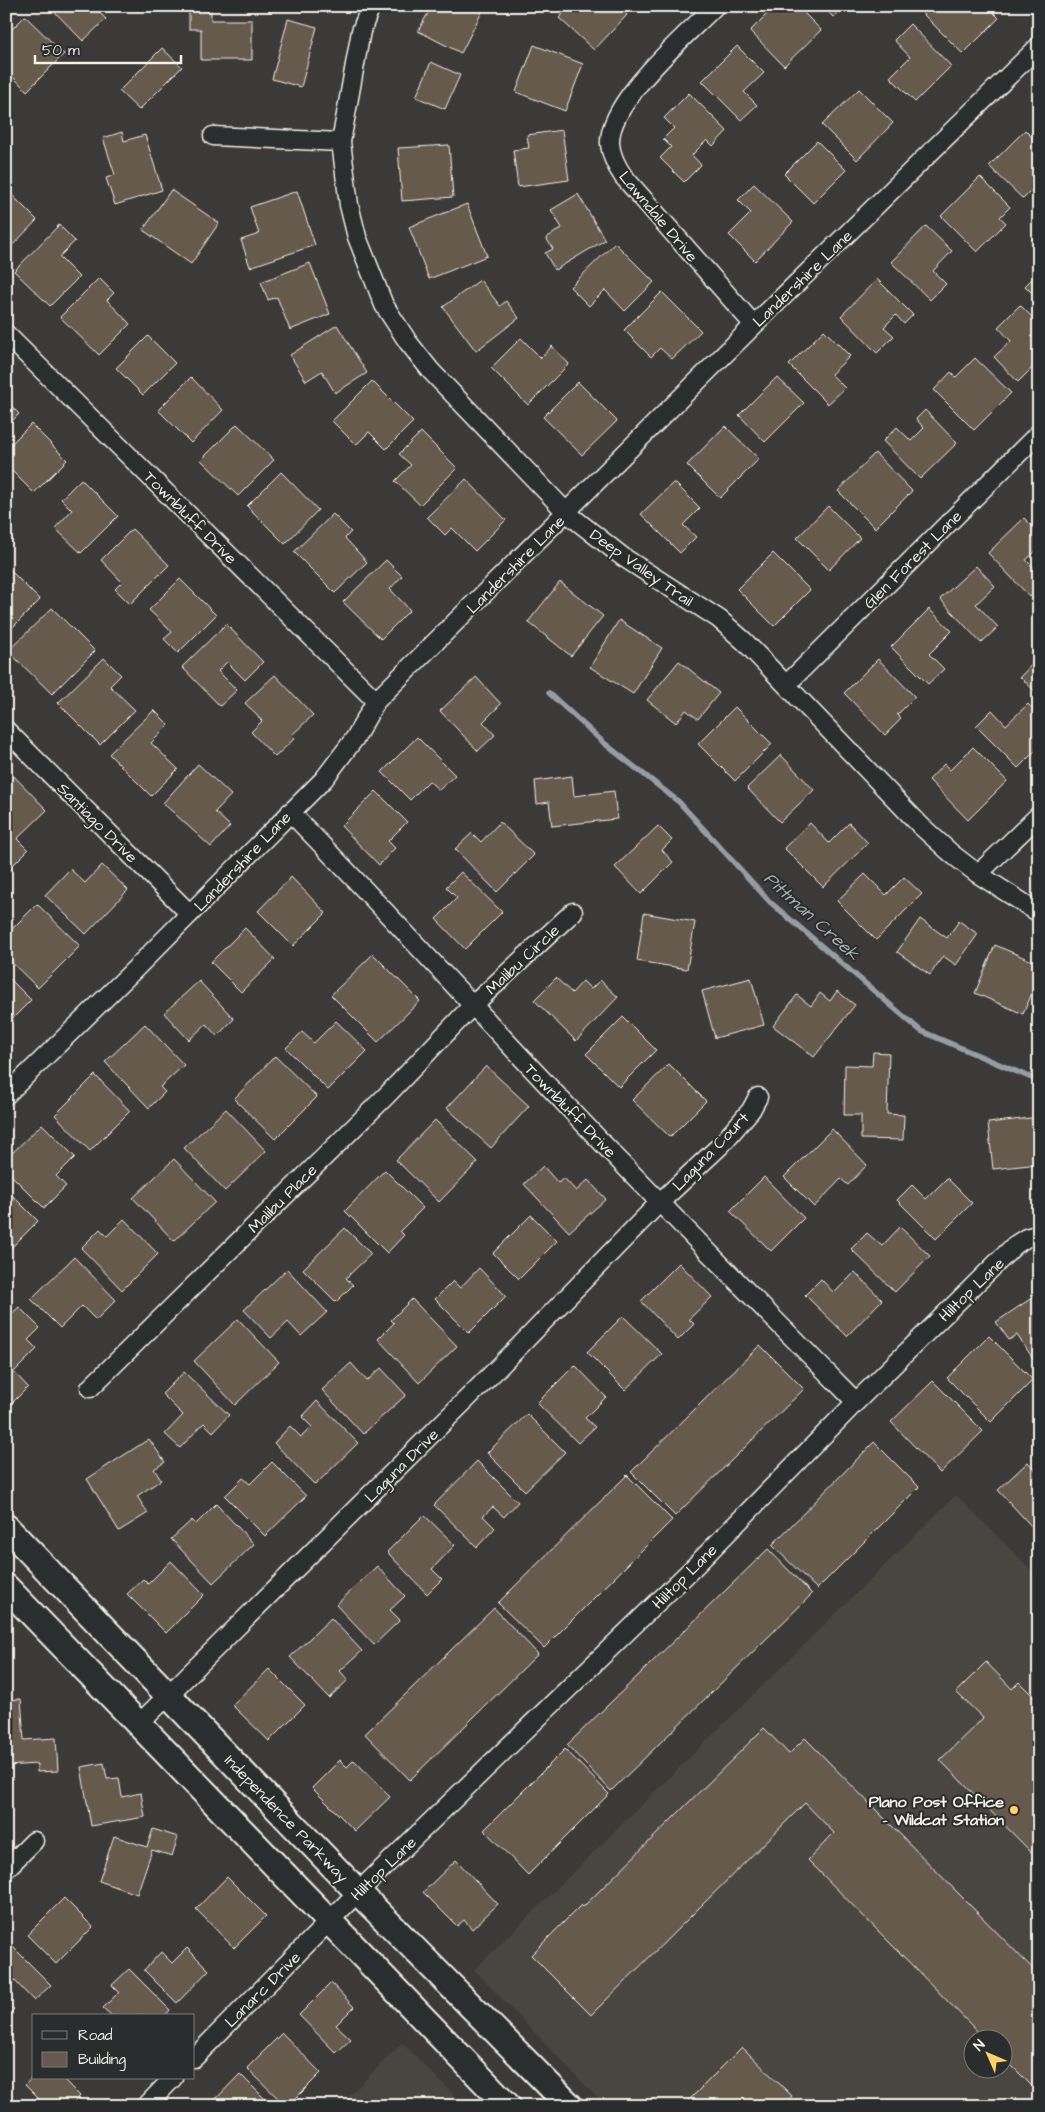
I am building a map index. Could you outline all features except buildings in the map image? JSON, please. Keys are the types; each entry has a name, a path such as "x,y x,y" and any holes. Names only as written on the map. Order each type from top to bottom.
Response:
{"main road":[{"name":"Independence Parkway","path":"6,1527 358,1892 570,2106"},
{"path":"6,1587 508,2106"}],"street":[{"name":"Deep Valley Trail","path":"371,6 361,31 341,142 350,205 357,236 384,305 408,342 431,371 567,513 623,557 719,619 744,641 786,684 921,826 978,874 1039,913"},
{"name":"Lawndale Drive","path":"715,6 636,87 613,126 610,144 615,163 623,176 754,325"},
{"name":"Landershire Lane","path":"6,1095 190,914 329,772 355,738 376,702 754,325 1039,46"},
{"path":"213,136 341,142"},
{"name":"Townbluff Drive","path":"6,334 376,702"},
{"name":"Glen Forest Lane","path":"786,684 1039,433"},
{"name":"Santiago Drive","path":"6,730 190,914"},
{"name":"Townbluff Drive","path":"290,812 383,907 472,1006 659,1203 856,1402"},
{"path":"978,874 1039,815"},
{"name":"Malibu Circle","path":"472,1006 572,912"},
{"name":"Malibu Place","path":"90,1388 387,1095 472,1006"},
{"name":"Laguna Court","path":"659,1203 721,1145 751,1110 758,1097"},
{"name":"Laguna Drive","path":"140,1724 499,1367 659,1203"},
{"name":"Hilltop Lane","path":"330,1921 693,1568 856,1402 1015,1246 1026,1238 1039,1234"},
{"path":"6,1868 34,1841"},
{"name":"Lanarc Drive","path":"195,2057 330,1921"},
{"path":"146,2106 171,2080"}],"shaded area":[{"path":"956,1495 1039,1578 1039,2106 605,2106 474,1970"},
{"path":"402,2043 465,2106 339,2106"}],"waterway":[{"name":"Pittman Creek","path":"549,693 604,743 679,802 770,902 921,1031 1039,1081"}],"place":[{"name":"Plano Post Office - Wildcat Station","path":"1014,1810"}]}
